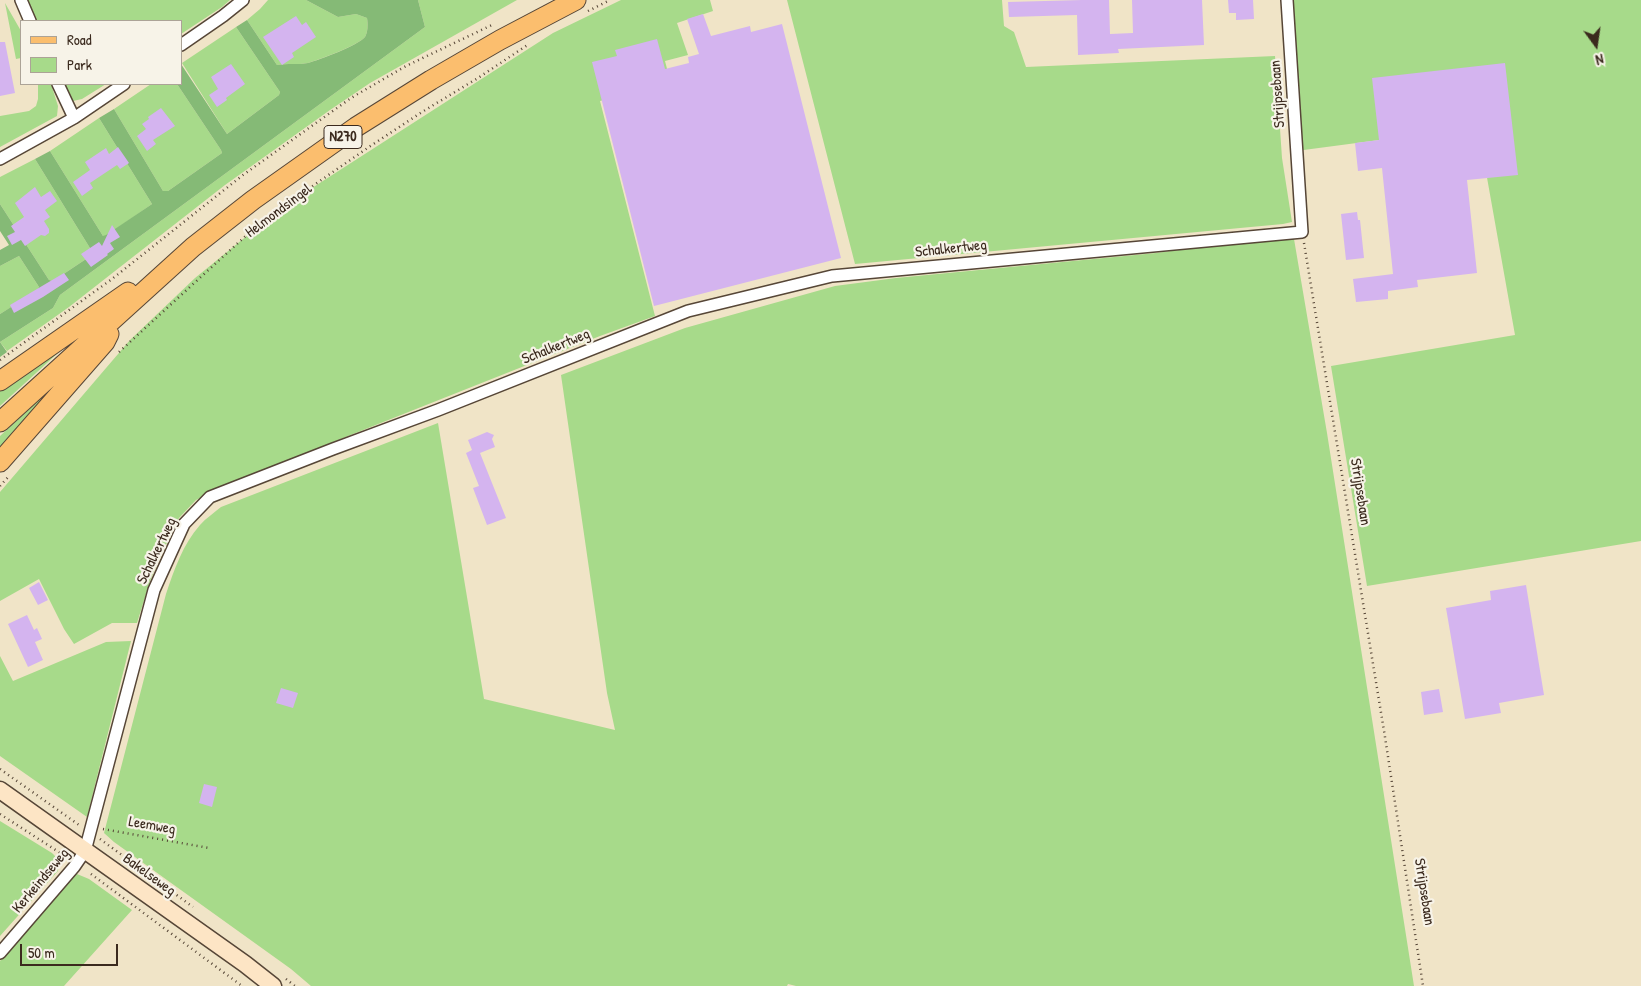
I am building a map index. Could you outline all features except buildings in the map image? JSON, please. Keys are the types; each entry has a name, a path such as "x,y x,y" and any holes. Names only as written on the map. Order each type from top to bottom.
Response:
{"main road":[{"name":"Helmondsingel","path":"0,422 193,246 253,200 356,127 438,75 500,40 580,6"},
{"name":"N270","path":"0,381 193,246"},
{"name":"N270","path":"6,467 105,342 120,313"},
{"name":"Bakelseweg","path":"0,790 81,857 245,964 277,980"}],"street":[{"path":"21,0 30,20"},
{"path":"182,44 224,16 243,0"},
{"name":"Strijpsebaan","path":"1287,0 1302,232"},
{"path":"58,85 74,118"},
{"path":"0,159 74,118 123,85"},
{"name":"Schalkertweg","path":"81,857 91,829 154,590 184,524 210,497 438,410 688,311 832,276 1302,232"},
{"name":"Kerkeindseweg","path":"0,953 81,857"}],"path":[{"path":"580,6 610,0"},
{"path":"0,360 112,279 243,175 351,98 406,66 500,21"},
{"name":"Helmondsingel","path":"114,356 262,221 376,142 534,41"},
{"name":"Strijpsebaan","path":"1302,232 1385,737 1423,986"},
{"path":"0,486 6,467"},
{"name":"Bakelseweg","path":"0,769 91,829 198,912"},
{"path":"0,814 81,857 242,986"},
{"name":"Leemweg","path":"91,829 209,848"},
{"path":"277,980 295,986"}],"green space":[{"path":"25,0 230,0 182,33 182,20 35,20"},
{"path":"268,0 306,0 338,17 356,14 367,18 368,28 366,35 355,44 313,61 304,64 277,65 247,20"},
{"path":"306,0 418,0 425,27 60,295 53,308 0,342 0,314 38,290 39,287 19,256 0,266 0,250 9,245 0,231 0,204 49,280 53,281 93,253 35,159 50,151 103,236 106,235 152,204 99,118 114,109 163,191 168,191 222,153 178,85 182,85 182,66 227,134 279,95 280,92 236,27 247,20 277,65 304,64 329,56 355,44 365,37 368,25 367,18 356,14 338,17"},
{"path":"418,0 517,0 370,83 330,110 225,185 69,307 7,351 0,342 53,308 60,295 425,27"},
{"path":"621,0 710,0 713,11 677,23 688,55 665,61 671,84 600,101 655,316 348,436 224,486 196,500 179,518 159,559 137,623 112,623 74,644 64,629 39,579 0,601 0,492 130,340 195,278 259,226 312,188 553,33"},
{"path":"787,0 1002,0 1004,26 1014,32 1026,67 1275,56 1282,158 1292,222 855,264"},
{"path":"1287,0 1641,0 1641,541 1367,586 1331,366 1515,335 1478,127 1296,151"},
{"path":"5,3 20,29 20,58 16,59"},
{"path":"236,27 280,92 279,95 227,134 182,63"},
{"path":"38,85 51,85 58,106 57,116 0,147 0,116 29,111 36,106"},
{"path":"65,85 104,85 82,99 73,101"},
{"path":"150,85 178,85 222,153 168,191 163,191 114,109"},
{"path":"99,118 152,204 106,236 103,236 50,151"},
{"path":"35,159 93,253 53,281 49,280 0,204 0,177"},
{"path":"1287,236 1294,239 1327,433 1414,986 796,986 788,984 787,986 311,986 291,969 104,833 172,576 194,532 221,507 438,423 484,699 615,730 607,693 561,375 685,328 835,286 896,278 1156,253"},
{"path":"19,256 39,287 39,290 0,314 0,266"},
{"path":"94,320 0,406 0,387"},
{"path":"0,342 7,352 0,357"},
{"path":"50,390 0,451 0,436"},
{"path":"131,641 87,817 0,756 0,656 13,681 106,642"},
{"path":"0,821 52,853 57,859 58,871 0,936"},
{"path":"77,874 89,879 132,910 64,986 0,986 0,961 73,876"}]}
